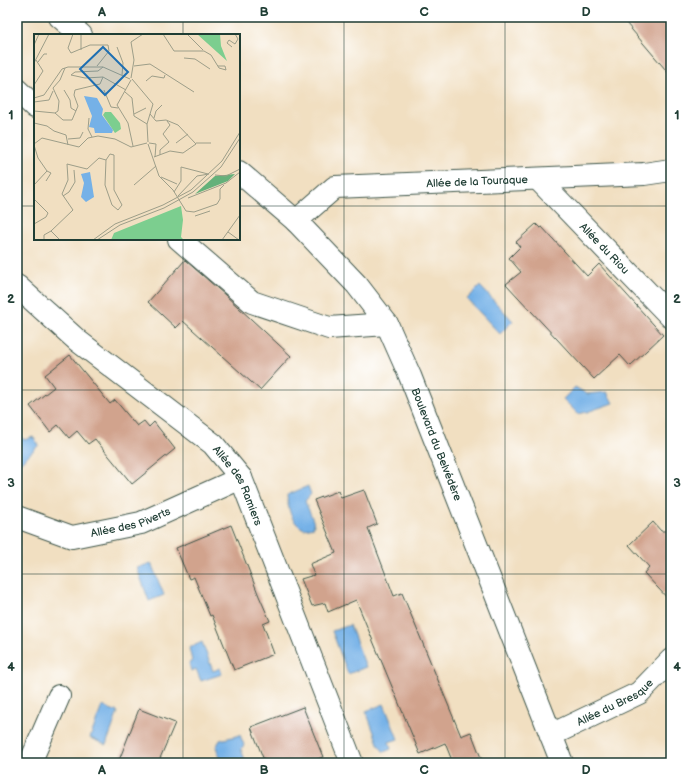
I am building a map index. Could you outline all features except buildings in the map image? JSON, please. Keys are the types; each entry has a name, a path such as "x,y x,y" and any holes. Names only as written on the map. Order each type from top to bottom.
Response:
{"street":[{"path":"60,17 80,34"},
{"path":"17,90 34,106"},
{"name":"Allée de la Touraque","path":"296,221 335,187 644,174 671,170"},
{"name":"Boulevard du Belvédère","path":"240,173 296,221 357,285 387,324 410,376 562,763"},
{"name":"Allée du Riou","path":"538,179 671,317"},
{"path":"180,240 252,302 329,328 387,324"},
{"name":"Allée des Ramiers","path":"17,286 78,341 213,444 241,478 352,763"},
{"name":"Allée des Piverts","path":"17,517 72,537 141,524 241,478"},
{"name":"Allée du Bresque","path":"551,734 639,693 671,660"},
{"path":"30,763 59,696"}],"water":[{"path":"480,286 513,321 500,334 467,299"},
{"path":"575,387 587,394 607,392 613,403 578,414 563,399"},
{"path":"17,430 24,440 33,437 39,445 20,463 17,459"},
{"path":"308,486 311,494 305,501 312,517 314,527 304,529 296,523 291,515 287,495"},
{"path":"151,563 164,595 149,601 137,568"},
{"path":"350,625 366,667 348,674 332,631"},
{"path":"202,642 213,671 220,668 222,674 201,681 196,669 191,671 189,663 192,661 189,648"},
{"path":"384,704 398,739 389,742 391,749 384,752 379,746 366,711"},
{"path":"102,706 118,712 106,745 90,738"},
{"path":"240,735 244,745 241,749 246,763 222,763 216,747 220,740"}]}
